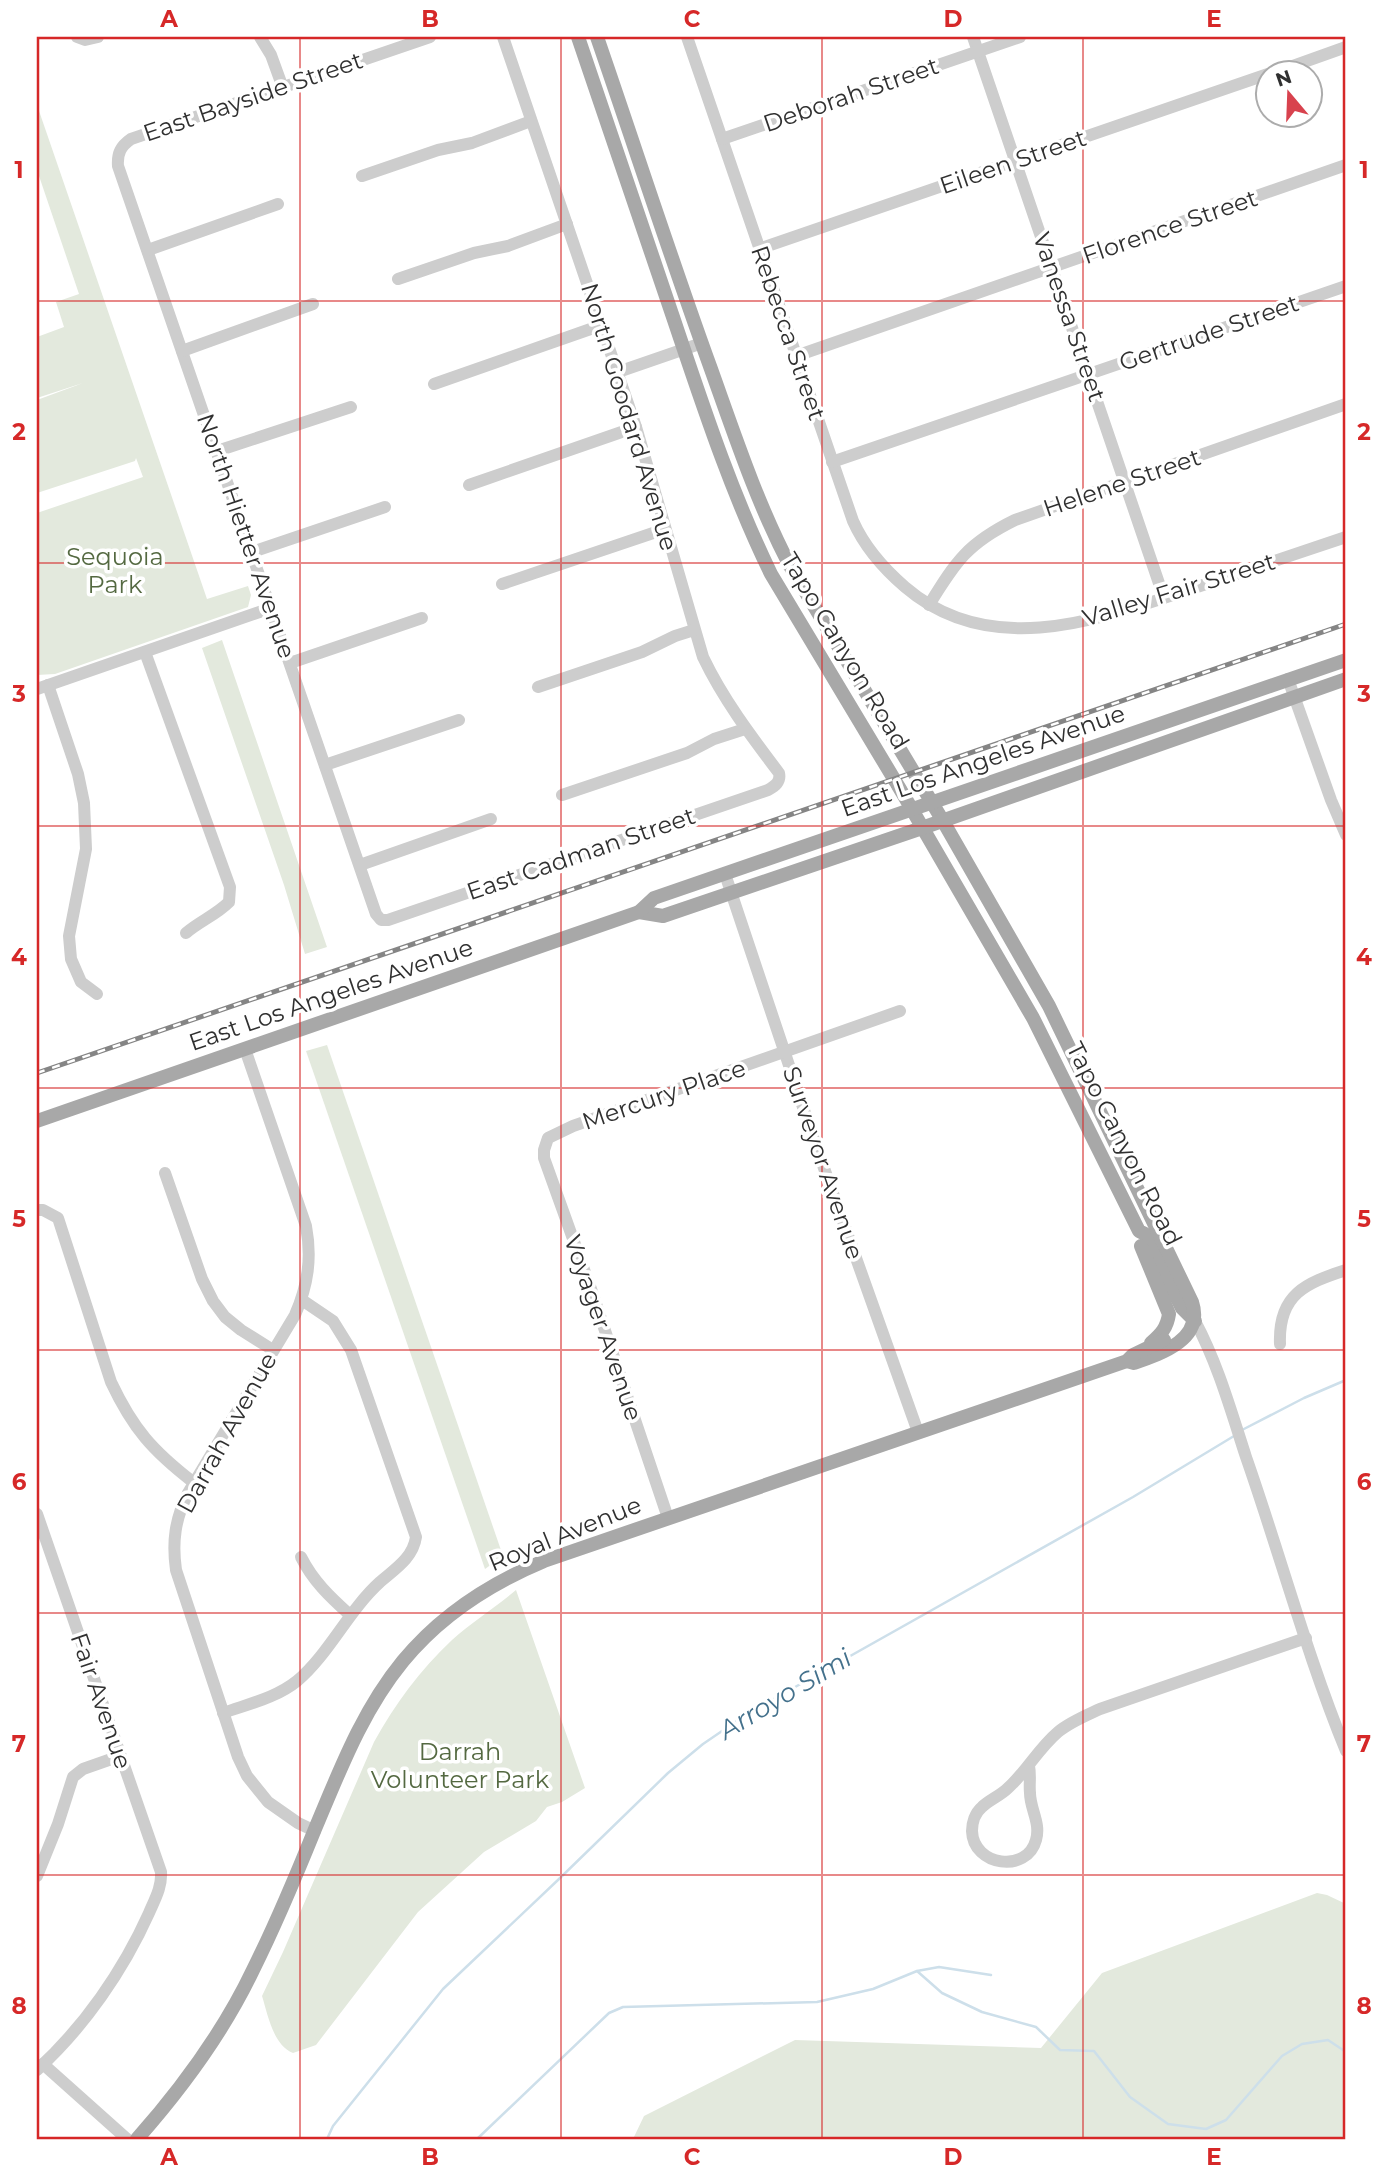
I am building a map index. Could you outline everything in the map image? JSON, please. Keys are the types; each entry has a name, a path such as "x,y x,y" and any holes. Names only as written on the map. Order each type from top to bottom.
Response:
{"main road":[{"name":"Tapo Canyon Road","path":"578,37 737,500 771,574 1033,1018 1139,1231 1145,1234 1182,1308 1195,1321"},
{"name":"Tapo Canyon Road","path":"597,37 755,493 774,536 1049,1006 1192,1302 1196,1312 1195,1321"},
{"name":"East Los Angeles Avenue","path":"37,1121 639,912 654,898 1346,660"},
{"name":"East Los Angeles Avenue","path":"639,912 663,916 943,821 1346,678"},
{"path":"1139,1231 1138,1238 1169,1314 1163,1332 1143,1350"},
{"name":"Royal Avenue","path":"137,2139 187,2080 230,2014 253,1970 344,1759 373,1702 404,1660 438,1626 486,1590 522,1570 1127,1361 1195,1321"},
{"name":"Royal Avenue","path":"1127,1361 1134,1363 1182,1341 1195,1321"}],"street":[{"path":"77,37 85,40 98,37"},
{"path":"260,37 271,55 283,88"},
{"name":"East Bayside Street","path":"120,150 131,139 430,37"},
{"name":"North Goodard Avenue","path":"503,37 636,427 703,657 745,729 779,773 779,782"},
{"name":"Rebecca Street","path":"687,37 853,521 868,549 899,582 929,605"},
{"name":"Vanessa Street","path":"973,37 1164,598"},
{"name":"Deborah Street","path":"722,139 1020,37"},
{"name":"Eileen Street","path":"1309,60 1346,47"},
{"name":"Eileen Street","path":"759,249 1254,79"},
{"path":"362,176 438,150 472,143 531,121"},
{"name":"North Hietter Avenue","path":"120,150 118,166 376,914 381,920"},
{"name":"Florence Street","path":"796,356 1346,165"},
{"path":"148,250 278,204"},
{"path":"398,279 474,253 508,246 567,224"},
{"name":"Gertrude Street","path":"832,462 1346,286"},
{"path":"182,351 313,304"},
{"path":"434,384 602,325"},
{"path":"618,372 702,343"},
{"name":"Helene Street","path":"929,605 958,559 990,532 1015,520 1346,404"},
{"path":"217,451 351,407"},
{"path":"469,485 636,427"},
{"path":"252,552 385,507"},
{"path":"502,584 665,529"},
{"name":"Valley Fair Street","path":"929,605 973,623 999,628 1022,629 1092,621 1346,537"},
{"path":"97,994 81,982 71,959 69,936 86,849 85,803 78,774 42,687 271,608"},
{"path":"290,663 422,618"},
{"path":"538,687 642,652 694,630"},
{"path":"145,652 230,887 229,902 186,933"},
{"path":"1289,679 1331,800 1343,819 1346,835"},
{"path":"325,765 458,720"},
{"path":"562,795 687,753 715,739 745,729"},
{"name":"East Cadman Street","path":"381,920 388,920 755,795 779,782"},
{"path":"360,865 491,819"},
{"name":"Surveyor Avenue","path":"725,874 918,1432"},
{"name":"Mercury Place","path":"548,1138 573,1126 900,1012"},
{"name":"Darrah Avenue","path":"245,1049 306,1226 310,1267 302,1300 295,1315 193,1482 179,1511 173,1550 176,1570 238,1758 257,1790 276,1808 315,1831"},
{"name":"Voyager Avenue","path":"548,1138 544,1158 668,1518"},
{"path":"165,1173 202,1279 213,1301 225,1317 273,1350"},
{"path":"40,1210 58,1218 111,1382 121,1404 149,1444 165,1461 193,1482"},
{"path":"1280,1344 1284,1314 1297,1293 1313,1281 1346,1270"},
{"path":"223,1713 273,1695 296,1681 312,1665 350,1615 414,1548 416,1537 351,1350 332,1321 302,1300"},
{"name":"Tapo Canyon Road","path":"1195,1321 1208,1346 1229,1404 1346,1751"},
{"name":"Fair Avenue","path":"37,1514 161,1872 159,1889 142,1928 116,1974 72,2034 40,2067"},
{"path":"301,1557 320,1588 350,1615"},
{"path":"1029,1766 1031,1802 1038,1828 1036,1842 1020,1860 1004,1863 991,1861 982,1854 975,1842 972,1833 974,1819 981,1807 1007,1789 1059,1731 1100,1709 1306,1638"},
{"path":"37,1876 55,1833 73,1777 83,1769 120,1756"},
{"path":"40,2067 127,2139"}],"green space":[{"name":"Sequoia Park","path":"37,105 207,599 248,586 251,595 248,607 55,674 37,675 37,513 143,477 136,458 135,461 37,493 37,400 83,383 37,398 37,337 64,327 56,302 79,294 37,170"},
{"path":"222,640 327,947 305,954 284,885 202,648"},
{"path":"327,1045 503,1556 485,1569 306,1051"},
{"name":"Darrah Volunteer Park","path":"516,1590 585,1788 562,1802 547,1807 536,1821 484,1852 418,1912 316,2045 293,2053 286,2049 276,2036 262,1996 374,1742 399,1701 440,1651"},
{"path":"1317,1893 1346,1904 1346,2139 633,2139 644,2116 795,2040 1041,2048 1102,1973"}],"waterway":[{"name":"Arroyo Simi","path":"1242,1430 1346,1380"},
{"name":"Arroyo Simi","path":"327,2139 333,2126 443,1989 668,1773 703,1744 747,1714 1133,1497 1234,1436"},
{"path":"477,2139 609,2013 623,2007 817,2002 873,1989 917,1971 939,1967 991,1975"},
{"path":"917,1971 942,1993 982,2012 1036,2027 1060,2050 1094,2051 1130,2097 1168,2124 1206,2129 1226,2120 1282,2056 1302,2044 1328,2040 1346,2052"}],"railway":[{"path":"37,1073 1346,624"}]}
